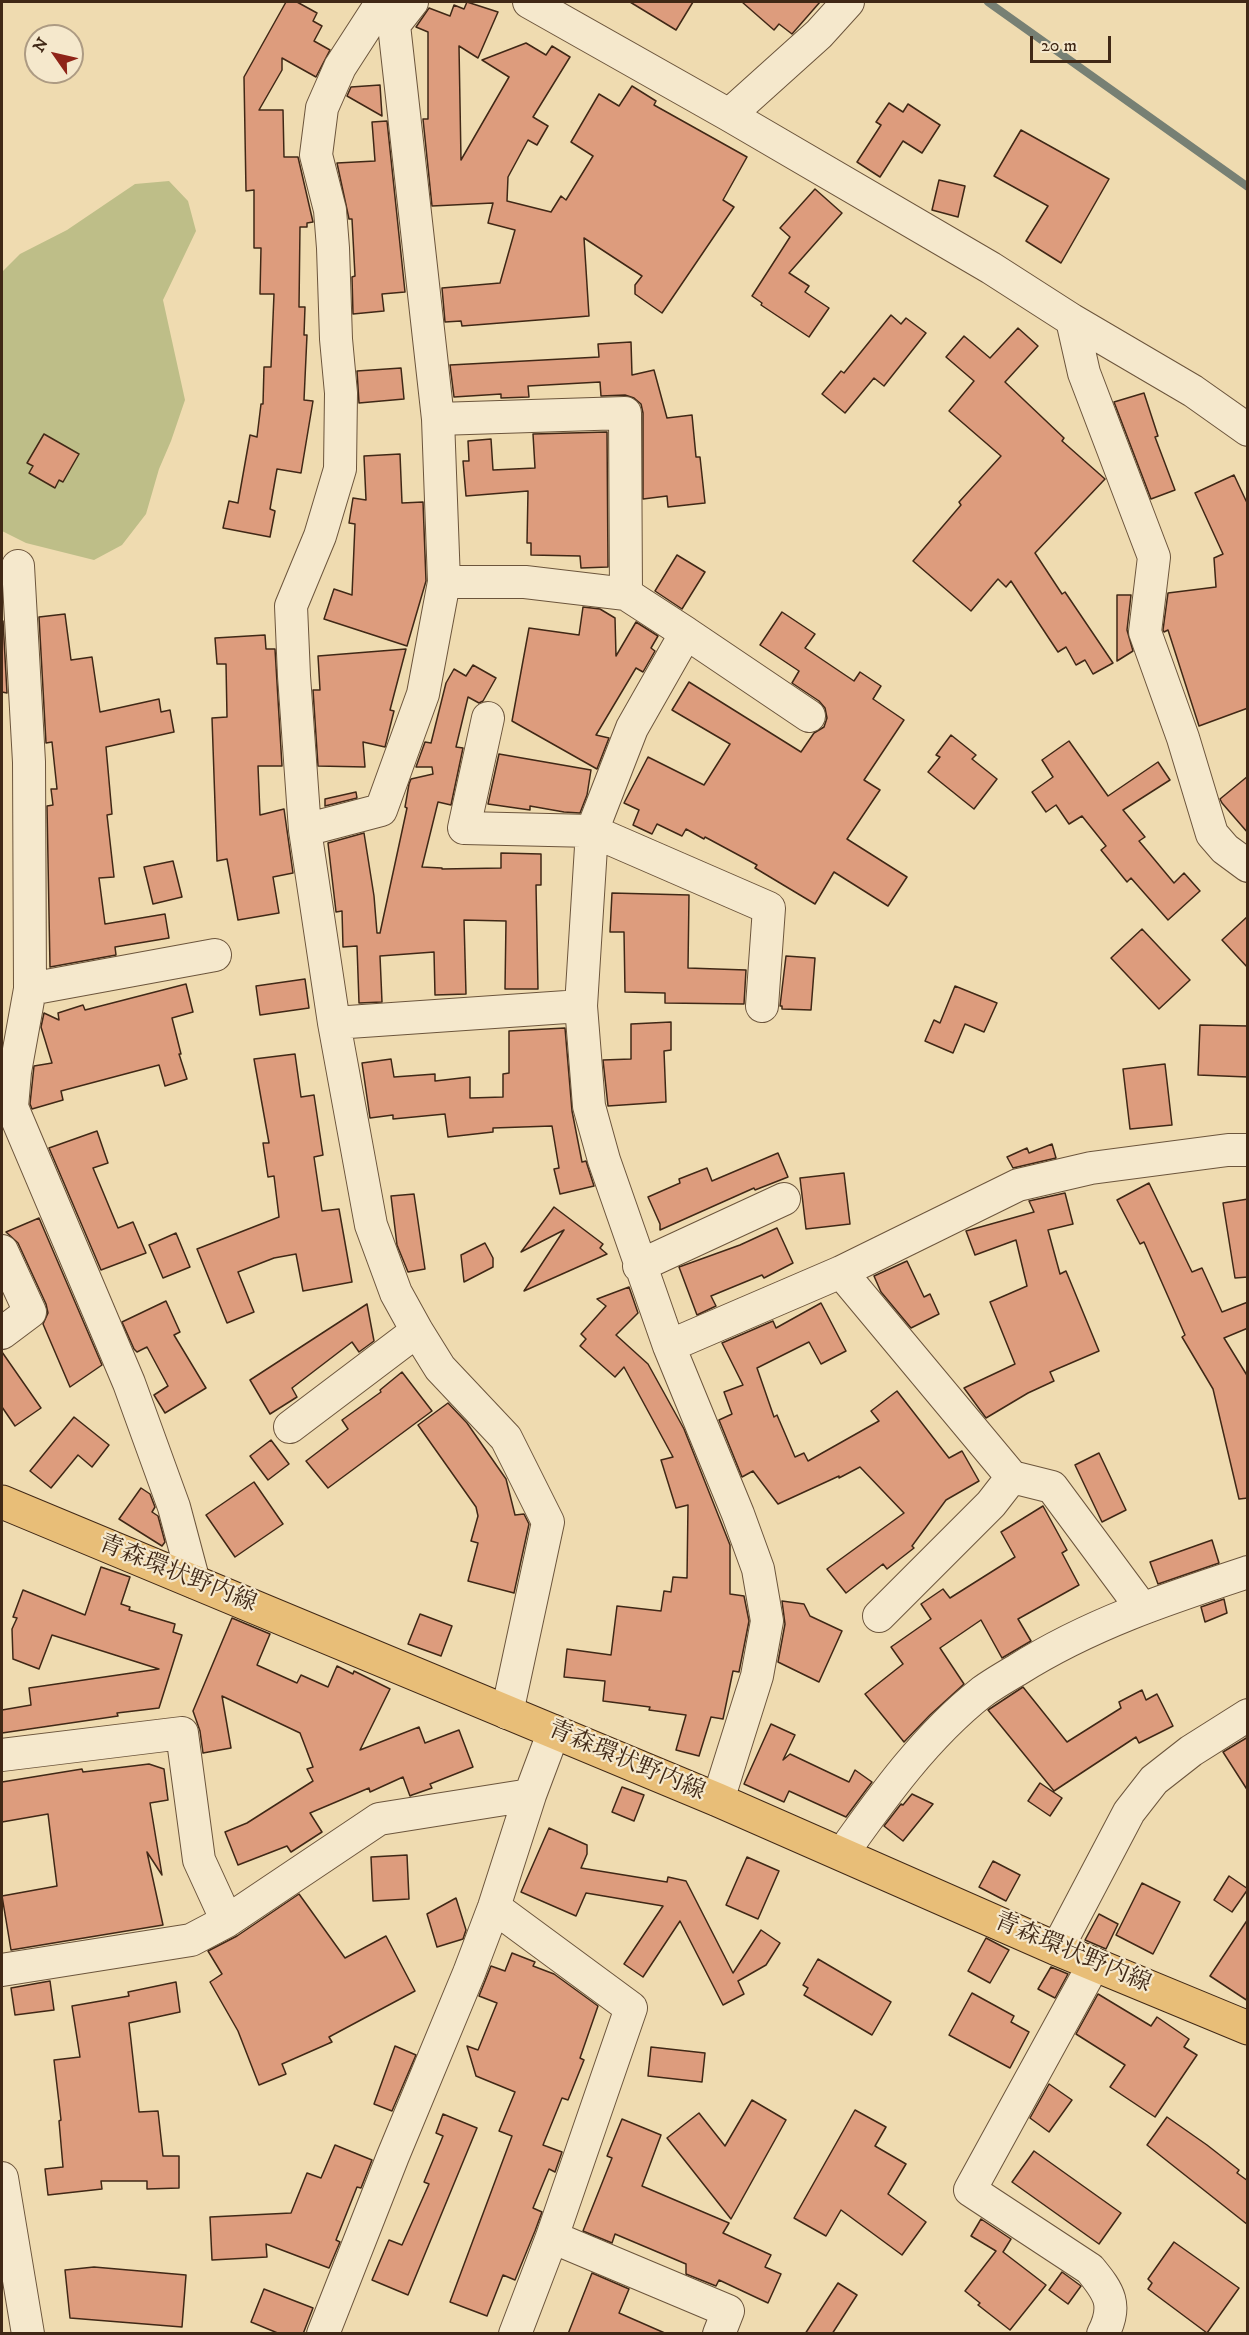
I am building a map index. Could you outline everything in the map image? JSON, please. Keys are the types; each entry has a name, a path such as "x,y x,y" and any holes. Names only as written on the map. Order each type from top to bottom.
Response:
{"main road":[{"name":"青森環状野内線","path":"2,1502 718,1800 1094,1964 1248,2028"}],"street":[{"path":"382,2 339,68 322,108 316,155 330,210 333,248 336,339 341,393 340,469 320,536 291,606 305,830 334,1023 371,1225 396,1293 417,1331 440,1368 506,1438 548,1522 507,1713"},
{"path":"305,830 381,810 423,694 444,582 438,419 394,25 412,2"},
{"path":"529,2 729,115 990,268 1072,320 1193,391 1248,430"},
{"path":"729,115 819,34 848,2"},
{"path":"1072,320 1084,373 1154,557 1145,632 1183,738 1212,834 1225,849 1248,866"},
{"path":"438,419 625,413 626,594"},
{"path":"18,566 15,895 30,989 7,1116 129,1383 174,1507 194,1582"},
{"path":"444,582 525,582 626,594 809,716"},
{"path":"686,633 632,728 592,831 581,1006 589,1106 639,1266 754,1558 767,1621 758,1676 718,1800"},
{"path":"488,718 464,828 592,831 769,908 762,1006"},
{"path":"30,989 215,955"},
{"path":"334,1023 581,1006"},
{"path":"669,1346 841,1272 1018,1185 1091,1168 1228,1150 1248,1150"},
{"path":"639,1266 784,1199"},
{"path":"2,1251 30,1312 2,1333"},
{"path":"841,1272 1012,1477 1052,1487 1142,1607"},
{"path":"290,1427 417,1331"},
{"path":"879,1616 991,1504 1012,1477"},
{"path":"842,1854 880,1800 931,1740 982,1692 1052,1648 1142,1607 1248,1572"},
{"path":"1057,1948 1129,1812 1154,1780 1191,1751 1248,1715"},
{"path":"323,2334 393,2156 469,1973 554,1731"},
{"path":"2,1755 182,1733 199,1860 227,1921"},
{"path":"2,1970 191,1940 227,1921 379,1819 530,1795"},
{"path":"494,1907 631,2008 552,2237 515,2334"},
{"path":"1094,1964 970,2190 1090,2269 1110,2297 1111,2318 1103,2334"},
{"path":"2,2178 28,2334"},
{"path":"552,2237 728,2311 719,2334"}],"green space":[{"path":"169,181 188,201 196,231 163,300 185,400 159,469 146,514 122,545 94,560 26,543 2,531 2,272 20,254 67,230 135,184"}],"building":[{"path":"286,2 297,2 317,13 313,21 322,26 314,41 330,50 316,77 282,58 282,70 259,110 283,110 284,157 298,157 313,222 307,223 307,227 300,227 299,307 305,307 304,335 307,335 304,400 313,401 301,473 277,469 270,509 275,511 270,537 223,528 229,501 238,503 250,435 257,437 261,404 263,404 264,367 271,367 274,294 260,294 261,248 254,248 254,190 246,191 244,77"},
{"path":"467,2 498,12 478,58 459,46 461,160 509,77 482,60 526,43 546,55 552,46 570,57 533,117 548,126 537,145 528,140 508,177 507,201 551,212 561,196 566,200 593,156 571,142 599,94 619,106 632,86 656,101 654,105 747,157 723,200 734,207 662,313 635,294 635,285 642,276 584,238 589,316 462,326 461,321 445,322 442,288 500,283 515,230 488,223 493,203 432,206 423,119 428,119 428,32 416,27 429,8 450,16 454,5 464,9"},
{"path":"630,2 693,2 676,30"},
{"path":"742,2 820,2 792,34 779,24 774,30"},
{"path":"380,85 382,116 347,96 351,87"},
{"path":"889,103 903,112 908,104 940,125 922,153 903,141 880,177 857,162 881,125 876,122"},
{"path":"387,121 405,292 382,294 384,311 353,314 352,277 355,276 352,219 349,219 337,163 375,161 372,122"},
{"path":"1021,130 1109,179 1061,263 1026,241 1048,206 994,176"},
{"path":"939,180 965,186 958,217 932,210"},
{"path":"815,189 842,213 789,273 809,286 805,292 829,308 809,337 761,305 762,303 752,296 790,237 780,228"},
{"path":"891,315 901,324 906,318 926,333 884,386 874,378 845,413 822,394 841,371 844,373"},
{"path":"1018,328 1038,346 1005,382 1064,438 1062,441 1105,479 1035,553 1062,594 1065,592 1113,663 1093,674 1085,660 1076,665 1066,647 1058,652 1011,581 1006,587 998,579 971,611 913,561 961,505 959,502 1001,456 949,411 974,381 946,357 964,336 990,358"},
{"path":"631,342 632,375 654,370 667,418 692,415 696,457 700,457 705,503 668,507 667,496 643,499 643,413 641,404 625,395 601,396 600,382 528,386 529,397 501,398 501,394 454,397 450,365 599,357 598,344"},
{"path":"401,368 404,399 359,403 357,371"},
{"path":"1144,393 1158,436 1155,437 1175,490 1151,499 1114,402"},
{"path":"607,432 608,567 581,568 580,556 531,555 531,543 527,543 528,491 466,496 463,461 469,461 468,441 491,439 493,470 535,468 533,434"},
{"path":"44,434 79,454 63,482 59,480 55,488 29,473 33,466 27,463"},
{"path":"400,454 402,503 423,502 426,581 407,646 324,619 334,589 352,595 355,524 349,523 353,498 366,500 364,456"},
{"path":"1234,475 1248,505 1248,708 1199,726 1168,630 1164,632 1163,630 1168,593 1216,587 1214,558 1223,554 1195,493"},
{"path":"677,555 705,572 682,609 655,591"},
{"path":"1117,595 1131,595 1127,630 1133,651 1117,661"},
{"path":"583,607 600,609 615,618 616,656 636,622 658,636 651,648 655,651 643,672 636,668 596,735 609,738 597,769 512,721 529,628 579,635"},
{"path":"782,612 815,634 805,648 854,681 860,672 881,686 873,699 904,720 864,780 880,790 847,839 907,877 888,906 834,872 815,904 755,868 757,865 705,837 704,839 686,829 682,836 657,824 652,834 633,825 639,810 624,803 648,757 704,785 730,744 672,710 689,682 801,752 814,733 824,727 827,718 825,708 819,701 792,683 799,671 760,645"},
{"path":"65,614 71,660 92,657 100,712 159,699 161,712 170,710 174,732 106,747 112,814 107,815 114,877 99,878 105,924 165,914 169,938 115,947 116,955 50,967 47,806 53,805 51,789 57,789 52,742 46,743 39,617"},
{"path":"3,621 7,693 2,692"},
{"path":"265,635 266,649 275,649 282,766 258,766 260,815 284,809 293,873 273,877 279,913 238,920 227,859 217,861 212,718 227,717 226,664 217,664 215,638"},
{"path":"406,649 390,710 394,711 385,747 363,742 365,767 318,766 313,690 320,690 318,656"},
{"path":"473,665 496,678 483,701 479,703 468,697 456,747 463,748 451,805 438,802 422,867 501,868 501,853 541,854 541,885 536,885 538,989 505,989 506,921 464,920 466,994 435,995 434,952 380,956 382,1002 359,1003 357,946 343,947 342,911 336,912 328,843 364,833 377,933 380,933 407,808 405,807 409,784 411,779 433,774 432,767 416,767 425,742 431,743 446,683 454,669 466,676"},
{"path":"951,735 976,755 972,759 997,779 974,809 928,772 940,757 936,755"},
{"path":"1069,741 1108,796 1158,762 1170,780 1123,810 1145,837 1139,841 1174,883 1184,873 1200,891 1168,920 1131,878 1127,882 1101,850 1106,846 1082,816 1069,824 1056,805 1046,812 1032,792 1053,777 1042,760"},
{"path":"499,754 591,770 587,795 580,813 530,806 530,810 488,804"},
{"path":"1248,776 1248,833 1220,799"},
{"path":"356,792 357,798 325,806 325,799"},
{"path":"173,861 182,897 153,904 144,867"},
{"path":"612,893 689,895 688,968 746,970 744,1004 665,1003 665,993 625,992 624,932 610,932"},
{"path":"1248,916 1248,968 1222,940"},
{"path":"1142,929 1190,980 1159,1009 1111,958"},
{"path":"786,956 815,958 811,1010 782,1009 780,1006"},
{"path":"305,979 309,1008 260,1015 256,986"},
{"path":"186,984 193,1012 172,1018 187,1079 165,1086 159,1065 61,1091 63,1100 32,1109 30,1104 34,1066 52,1063 41,1027 44,1013 59,1020 58,1013 83,1005 85,1010"},
{"path":"955,986 997,1003 984,1032 965,1024 953,1053 925,1041 934,1020 940,1023"},
{"path":"671,1022 671,1050 664,1051 666,1102 608,1106 603,1060 631,1059 631,1024"},
{"path":"1200,1025 1248,1026 1248,1077 1198,1075"},
{"path":"565,1028 572,1111 582,1162 586,1161 594,1186 560,1194 554,1169 559,1168 552,1126 493,1128 493,1132 448,1137 445,1114 393,1119 393,1115 370,1118 362,1063 391,1059 394,1077 435,1074 435,1081 470,1077 470,1098 503,1097 503,1074 509,1073 509,1031"},
{"path":"295,1054 301,1097 314,1095 323,1155 314,1157 322,1211 339,1209 352,1282 303,1291 296,1254 274,1258 238,1272 254,1312 227,1323 197,1249 279,1217 274,1176 268,1177 263,1143 269,1143 254,1059"},
{"path":"1165,1064 1172,1125 1130,1129 1123,1069"},
{"path":"97,1131 108,1163 93,1168 118,1228 133,1222 146,1253 101,1270 49,1148"},
{"path":"1052,1144 1056,1158 1013,1168 1007,1157 1027,1148 1029,1153"},
{"path":"778,1153 788,1177 755,1190 754,1188 660,1230 660,1224 648,1197 680,1183 679,1179 707,1168 712,1181"},
{"path":"844,1173 850,1224 806,1229 800,1178"},
{"path":"1149,1183 1192,1272 1202,1268 1222,1312 1248,1302 1248,1328 1224,1338 1248,1377 1248,1498 1239,1499 1213,1389 1182,1337 1185,1335 1144,1242 1140,1244 1117,1200"},
{"path":"1065,1193 1073,1224 1048,1230 1060,1274 1066,1271 1099,1351 1050,1372 1054,1381 1028,1393 986,1418 964,1388 1015,1364 990,1302 1027,1286 1016,1240 975,1255 966,1231 1034,1212 1029,1201"},
{"path":"414,1194 425,1269 408,1272 397,1245 391,1196"},
{"path":"1248,1199 1248,1277 1235,1278 1223,1203"},
{"path":"554,1207 603,1244 600,1248 607,1254 524,1291 564,1230 521,1252"},
{"path":"39,1218 102,1365 70,1387 43,1324 48,1313 46,1304 18,1243 6,1232"},
{"path":"777,1228 793,1263 764,1278 762,1275 711,1296 716,1306 697,1315 679,1267 740,1245"},
{"path":"176,1233 190,1267 163,1278 149,1245"},
{"path":"485,1243 493,1258 493,1267 464,1282 461,1255"},
{"path":"907,1261 924,1297 930,1294 939,1314 911,1328 881,1292 874,1276"},
{"path":"629,1287 638,1313 616,1335 648,1364 684,1429 730,1545 730,1594 744,1596 749,1621 739,1672 733,1671 723,1719 711,1717 699,1756 676,1750 686,1715 649,1710 650,1707 603,1701 605,1681 564,1677 567,1649 611,1655 617,1606 661,1611 664,1591 671,1592 673,1577 687,1578 688,1505 676,1508 661,1460 673,1457 624,1367 615,1377 580,1346 586,1339 581,1334 606,1306 597,1299"},
{"path":"166,1301 180,1332 174,1335 206,1388 165,1413 154,1395 168,1386 147,1347 137,1352 134,1349 122,1322"},
{"path":"821,1303 846,1351 821,1364 809,1342 757,1368 774,1417 777,1415 795,1457 804,1453 808,1461 879,1421 871,1411 897,1391 949,1458 962,1451 979,1481 946,1500 912,1546 914,1548 887,1569 883,1564 846,1593 827,1569 904,1513 860,1467 778,1504 753,1471 742,1477 719,1420 732,1414 724,1392 743,1385 722,1343 773,1321 776,1328"},
{"path":"367,1304 374,1341 359,1352 352,1342 292,1388 297,1397 270,1414 250,1380"},
{"path":"2,1352 41,1408 15,1426 2,1407"},
{"path":"402,1372 432,1411 328,1488 306,1461 348,1429 342,1420 381,1392 380,1390"},
{"path":"448,1403 467,1423 506,1479 515,1515 524,1514 529,1524 514,1593 468,1581 478,1543 471,1541 478,1516 476,1507 418,1425"},
{"path":"74,1417 109,1445 92,1467 78,1455 51,1488 30,1471"},
{"path":"271,1440 289,1464 268,1480 250,1456"},
{"path":"1099,1453 1126,1510 1102,1522 1075,1465"},
{"path":"254,1482 283,1524 235,1557 206,1515"},
{"path":"141,1488 150,1494 155,1507 152,1512 158,1516 165,1542 162,1546 119,1519"},
{"path":"1043,1506 1067,1550 1062,1553 1079,1585 1018,1619 1031,1641 1002,1658 981,1620 940,1648 964,1684 904,1742 865,1694 903,1664 891,1647 931,1619 921,1604 943,1589 950,1598 1015,1557 1001,1532"},
{"path":"1212,1540 1219,1563 1158,1584 1150,1562"},
{"path":"101,1567 130,1577 121,1604 130,1607 129,1610 175,1624 173,1632 182,1635 159,1708 2,1733 2,1710 31,1705 29,1688 159,1669 52,1635 39,1669 13,1659 12,1629 17,1618 13,1617 23,1590 85,1615"},
{"path":"1224,1599 1227,1613 1205,1622 1201,1607"},
{"path":"782,1601 804,1604 810,1616 842,1631 819,1682 778,1662 785,1624"},
{"path":"420,1614 452,1626 441,1656 408,1644"},
{"path":"232,1618 270,1634 257,1665 297,1683 301,1675 328,1687 337,1666 353,1674 354,1671 390,1689 360,1750 419,1727 425,1743 459,1730 473,1767 430,1784 432,1788 410,1796 403,1777 370,1792 369,1788 310,1813 322,1832 291,1852 287,1846 238,1865 225,1832 247,1823 313,1781 307,1769 313,1767 300,1733 222,1696 231,1748 203,1753 200,1731 193,1711"},
{"path":"1023,1687 1067,1742 1121,1708 1119,1702 1142,1690 1146,1700 1157,1694 1173,1726 1139,1743 1136,1737 1054,1791 988,1710"},
{"path":"771,1724 795,1735 783,1760 790,1754 849,1782 855,1770 872,1782 846,1817 789,1791 784,1802 744,1784"},
{"path":"1248,1737 1248,1791 1223,1752"},
{"path":"149,1764 164,1769 168,1800 150,1803 162,1875 147,1852 163,1925 11,1950 2,1896 57,1886 48,1814 2,1822 2,1782 82,1769 83,1772"},
{"path":"1040,1783 1062,1798 1050,1816 1028,1801"},
{"path":"622,1787 644,1795 634,1821 612,1812"},
{"path":"912,1794 933,1804 903,1841 884,1826"},
{"path":"549,1828 587,1845 587,1854 581,1868 667,1882 668,1877 686,1881 733,1973 761,1930 780,1943 766,1965 738,1981 744,1994 723,2005 680,1921 643,1977 624,1964 663,1906 586,1893 576,1916 521,1892"},
{"path":"407,1855 409,1899 373,1901 371,1857"},
{"path":"747,1857 779,1871 758,1919 726,1905"},
{"path":"993,1861 1020,1875 1006,1901 979,1887"},
{"path":"1229,1876 1248,1889 1232,1912 1214,1900"},
{"path":"1142,1883 1180,1902 1153,1954 1116,1935"},
{"path":"299,1894 345,1958 386,1936 415,1991 329,2037 332,2042 282,2064 286,2074 259,2085 238,2031 210,1982 222,1974 208,1951 237,1936"},
{"path":"456,1898 466,1930 463,1939 437,1947 427,1914"},
{"path":"1099,1914 1118,1924 1106,1949 1085,1940"},
{"path":"1248,1919 1248,2001 1210,1976"},
{"path":"986,1938 1009,1950 990,1983 968,1971"},
{"path":"512,1953 535,1962 533,1966 554,1974 598,2006 580,2058 584,2060 568,2100 562,2098 543,2145 562,2152 555,2172 549,2169 533,2208 542,2212 515,2280 503,2275 487,2316 450,2302 512,2136 499,2131 515,2092 476,2076 467,2046 478,2050 497,2003 479,1996 491,1966 505,1971"},
{"path":"818,1959 891,2002 872,2035 804,1995 808,1988 803,1985"},
{"path":"1051,1967 1068,1974 1055,1998 1038,1989"},
{"path":"50,1981 54,2010 15,2015 11,1988"},
{"path":"176,1982 180,2012 129,2023 139,2112 158,2111 163,2156 179,2156 179,2188 147,2189 147,2181 101,2181 102,2189 48,2195 45,2169 63,2167 59,2121 61,2120 54,2060 80,2057 72,2006 129,1996 128,1992"},
{"path":"972,1993 1014,2016 1011,2022 1029,2032 1010,2068 949,2035"},
{"path":"1098,1994 1151,2026 1157,2017 1189,2039 1184,2047 1197,2055 1155,2117 1110,2087 1125,2065 1076,2034"},
{"path":"395,2046 416,2055 392,2111 374,2104"},
{"path":"651,2047 705,2053 702,2082 648,2076"},
{"path":"1049,2084 1072,2100 1049,2132 1030,2118"},
{"path":"752,2100 786,2120 731,2219 667,2138 699,2113 725,2146"},
{"path":"855,2110 886,2127 875,2146 906,2164 888,2194 926,2222 902,2255 841,2210 826,2236 794,2218"},
{"path":"443,2114 477,2128 408,2295 372,2280 389,2240 402,2245 429,2184 424,2182 443,2136 436,2133"},
{"path":"1167,2117 1239,2170 1237,2173 1248,2181 1248,2225 1147,2145"},
{"path":"622,2119 661,2135 642,2186 729,2223 723,2233 771,2255 765,2267 781,2274 768,2303 719,2280 716,2286 686,2274 686,2264 615,2234 612,2243 583,2231 612,2158 607,2156"},
{"path":"335,2145 372,2160 361,2188 357,2187 336,2240 340,2242 329,2268 266,2244 267,2257 212,2260 210,2217 291,2213 307,2173 321,2178"},
{"path":"1034,2151 1121,2213 1099,2244 1012,2182"},
{"path":"981,2219 1011,2239 1003,2252 1046,2285 1010,2330 978,2305 980,2303 965,2291 996,2251 971,2236"},
{"path":"1174,2242 1239,2288 1207,2333 1148,2289 1152,2283 1148,2279"},
{"path":"94,2267 186,2275 182,2327 70,2318 65,2270"},
{"path":"1062,2272 1081,2286 1068,2304 1049,2290"},
{"path":"592,2273 629,2289 619,2313 667,2334 568,2334"},
{"path":"838,2283 857,2295 832,2334 805,2334"},
{"path":"264,2289 313,2308 303,2334 280,2334 251,2322"}],"waterway":[{"path":"988,2 1248,187"}]}
